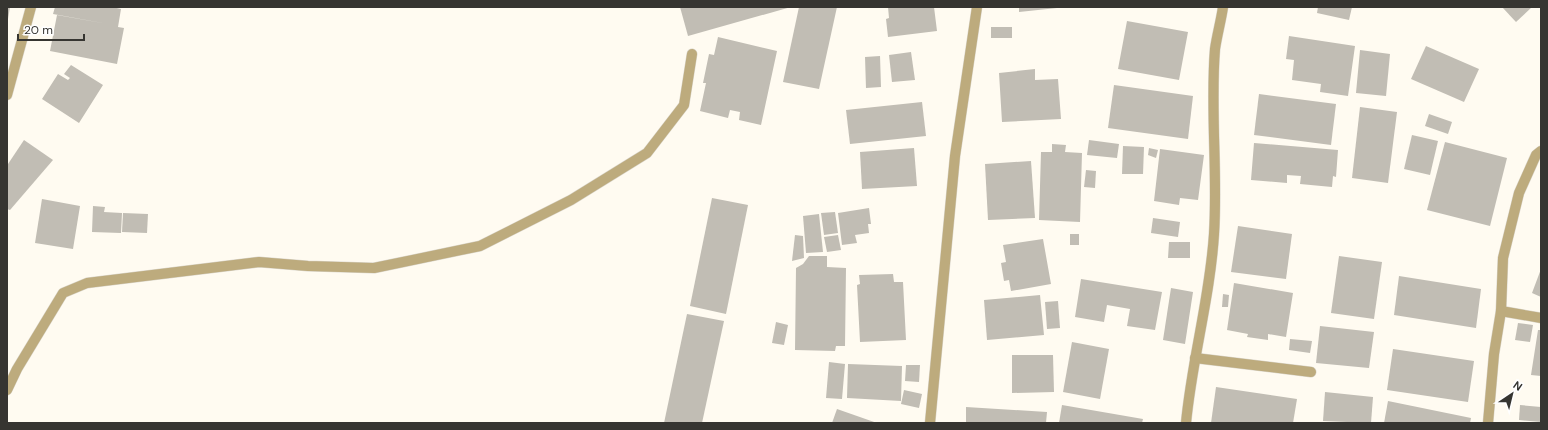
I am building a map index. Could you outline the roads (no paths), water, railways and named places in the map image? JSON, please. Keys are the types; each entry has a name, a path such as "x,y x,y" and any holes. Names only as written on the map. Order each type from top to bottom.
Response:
{"street":[{"path":"7,95 31,7"},
{"path":"930,423 955,156 977,7"},
{"path":"1186,423 1188,398 1212,259 1214,231 1214,78 1216,47 1223,7"},
{"path":"7,390 17,369 63,293 87,283 258,262 308,266 374,268 480,246 571,200 647,153 684,105 692,54"},
{"path":"1488,423 1494,354 1501,311 1503,258 1520,193 1536,155 1541,151"},
{"path":"1501,311 1541,318"},
{"path":"1195,358 1312,372"}]}
